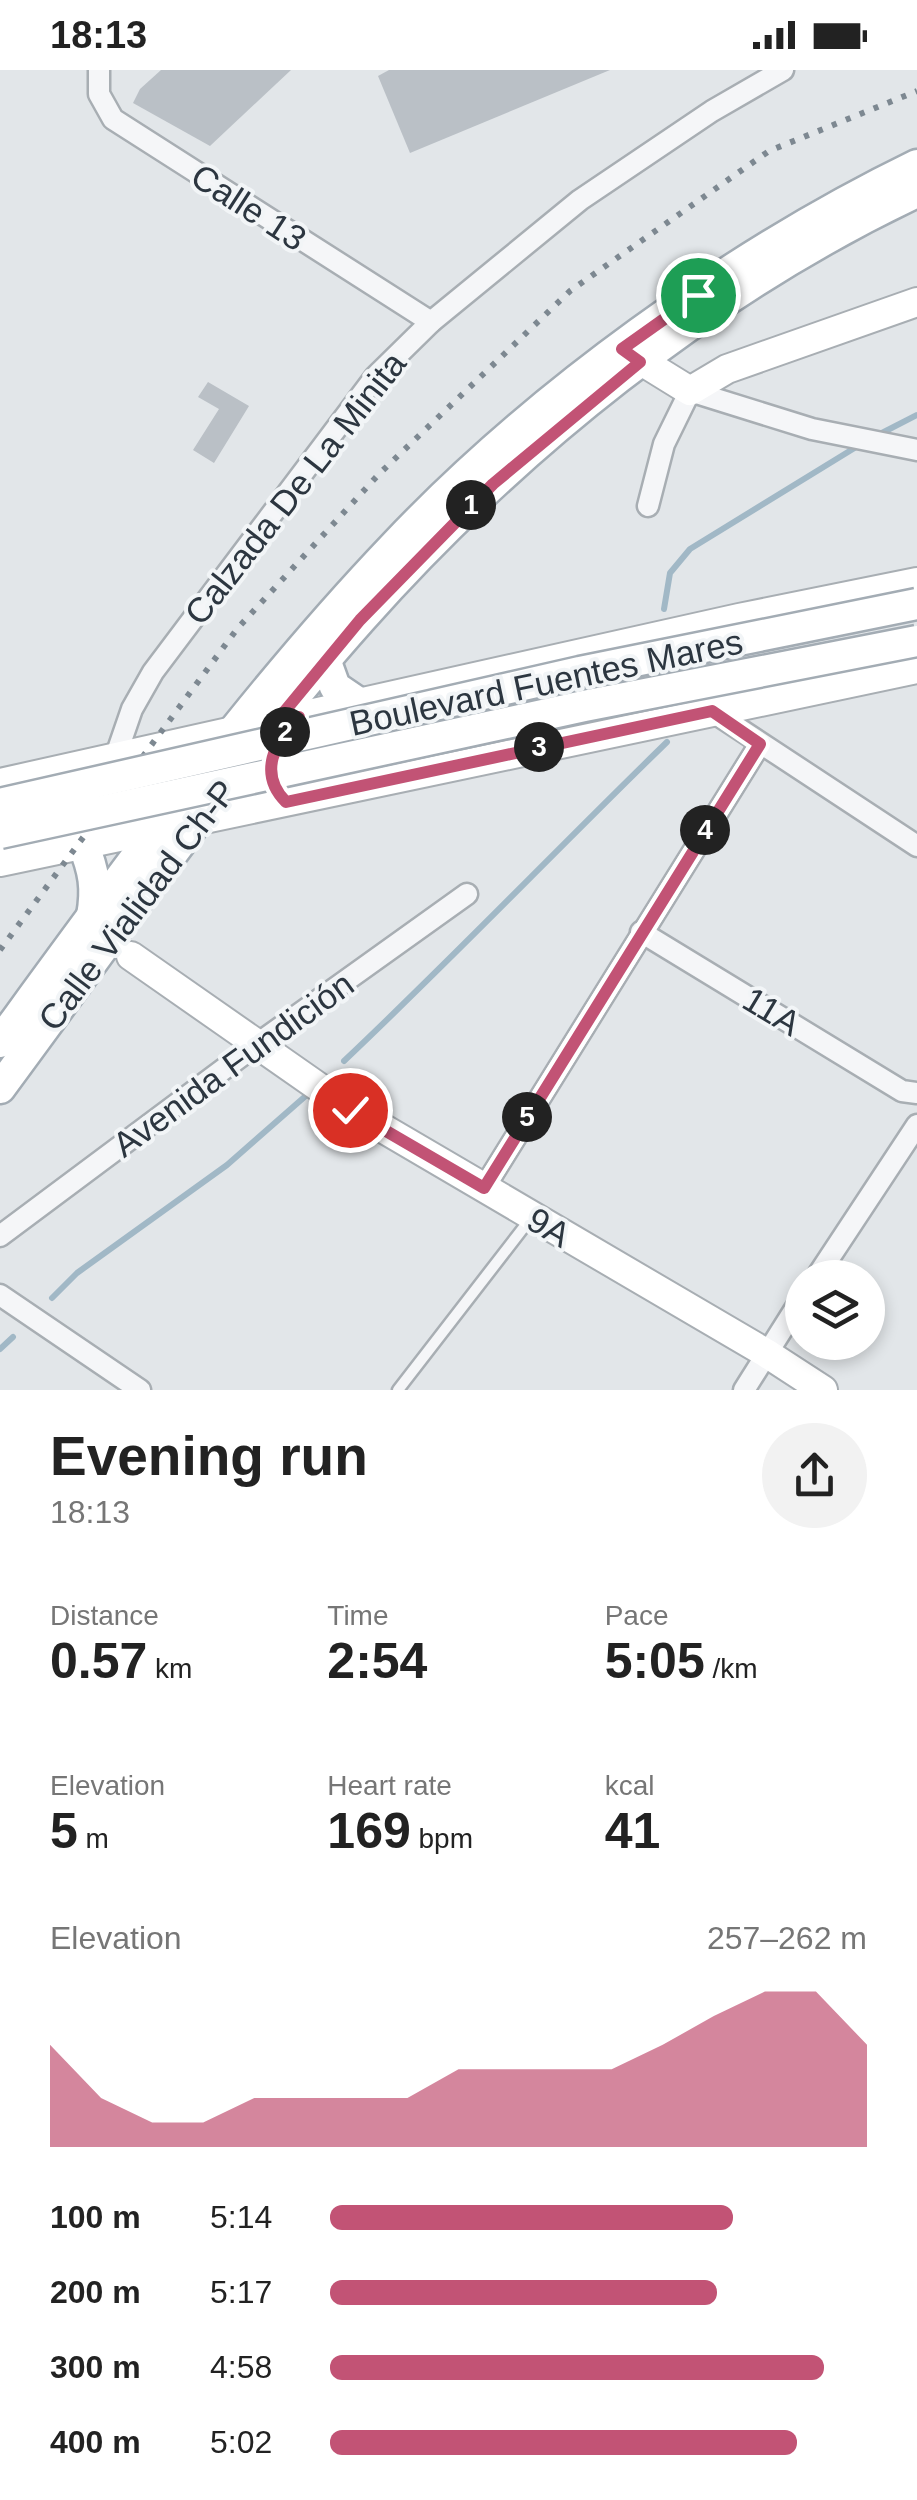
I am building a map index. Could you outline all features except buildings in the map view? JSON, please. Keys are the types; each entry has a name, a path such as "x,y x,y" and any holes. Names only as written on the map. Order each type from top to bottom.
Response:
{"main road":[{"name":"Calle Vialidad Ch-P","path":"0,1042 232,733 394,546 478,464 631,356 774,242 917,165"},
{"name":"Calle Vialidad Ch-P","path":"0,1088 200,820 287,720 326,662 418,558 493,484 631,356 765,275 917,192"},
{"name":"Boulevard Fuentes Mares","path":"1,790 917,604"},
{"name":"Boulevard Fuentes Mares","path":"3,852 565,710 917,641"},
{"path":"326,662 334,687 360,704"},
{"path":"83,844 96,875 92,916"}],"street":[{"name":"Calle 13","path":"98,70 99,94 113,119 431,322"},
{"name":"Calzada De La Minita","path":"116,838 111,800 113,758 152,672 375,377 431,322 580,200 712,111 783,70"},
{"path":"648,506 664,444 690,390 728,369 917,302"},
{"path":"631,356 690,390 812,430 917,450"},
{"path":"1,790 113,758 917,582"},
{"path":"3,852 116,838 917,670"},
{"path":"712,711 917,846"},
{"path":"286,802 272,784 272,759 287,720"},
{"path":"484,1188 760,744"},
{"path":"1,790 16,794 20,828 16,847 3,852"},
{"name":"Avenida Fundición","path":"0,1236 466,894"},
{"name":"11A","path":"641,932 910,1092 917,1116"},
{"name":"9A","path":"131,956 350,1110 823,1390"},
{"path":"828,1260 917,1125"},
{"path":"0,1295 140,1390"},
{"path":"744,1390 785,1324"}],"lane":[{"path":"398,1390 531,1217"}],"waterway":[{"path":"876,436 917,415"},
{"path":"664,609 670,573 690,549 861,444"},
{"path":"344,1061 667,742"},
{"path":"52,1298 77,1273 227,1165 309,1093"},
{"path":"0,1349 13,1337"}],"railway":[{"path":"0,950 237,629 379,474 570,291 769,151 917,91"}],"route":[{"path":"350,1110 484,1188 760,744 712,711 286,802 272,784 270,773 278,744 299,717 275,723 360,620 493,484 640,362 622,349 698,295"}]}
